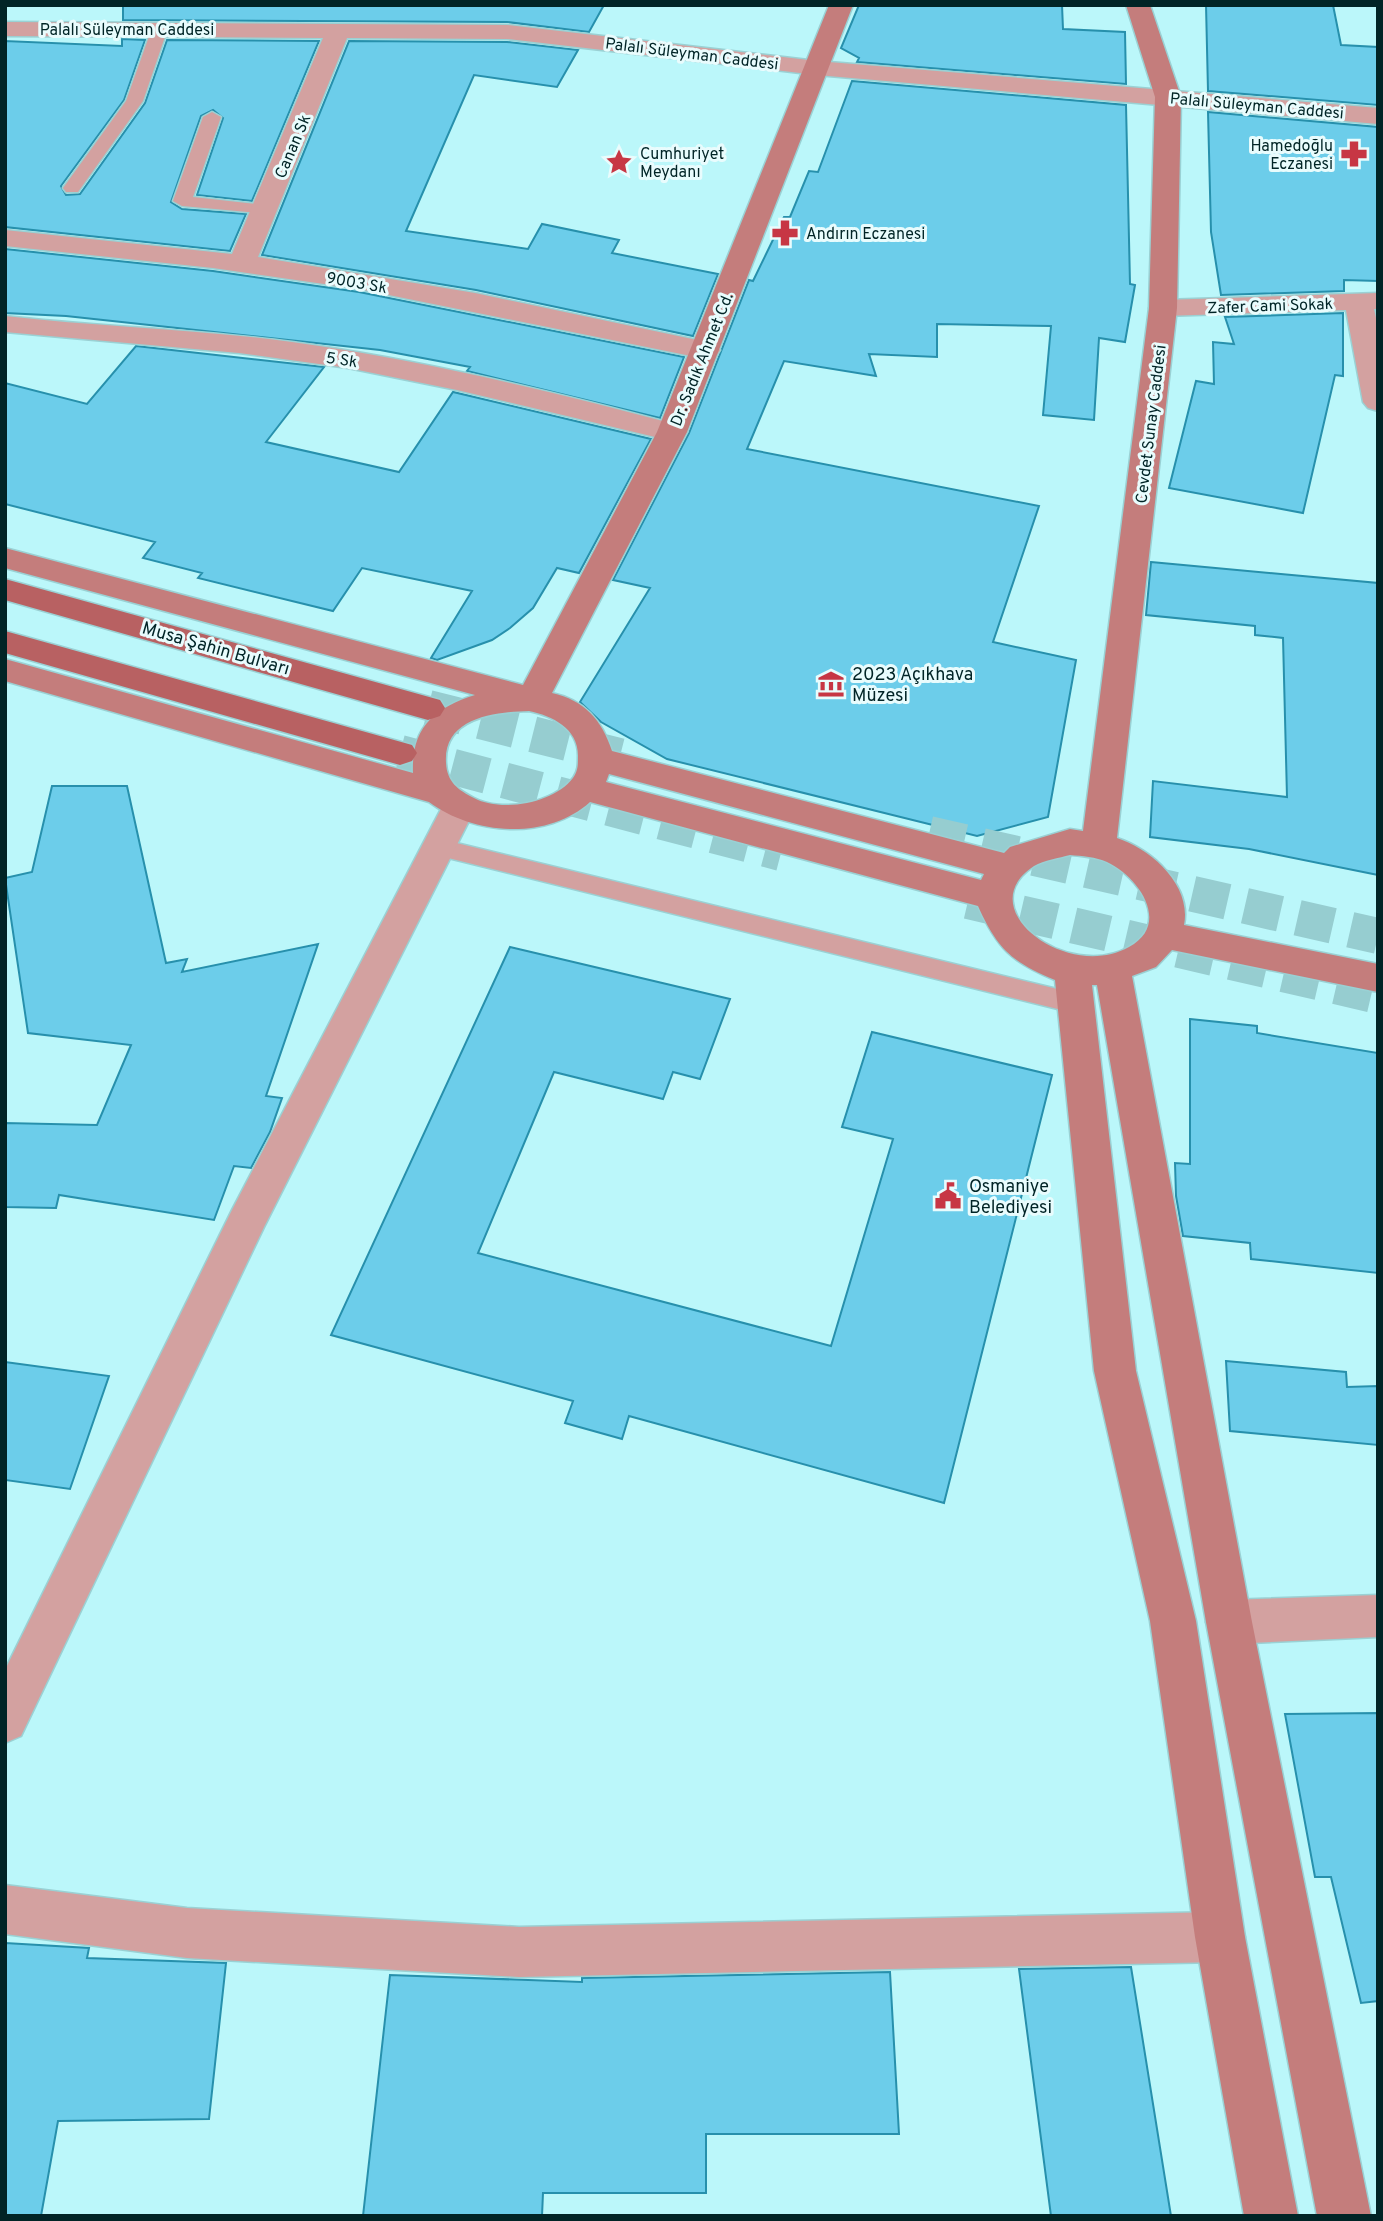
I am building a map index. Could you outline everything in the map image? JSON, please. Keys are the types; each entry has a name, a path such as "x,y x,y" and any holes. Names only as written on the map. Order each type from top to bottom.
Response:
{"main road":[{"name":"Dr. Sadık Ahmet Cd.","path":"532,699 672,432 841,5"},
{"name":"Cevdet Sunay Caddesi","path":"1099,845 1163,308 1168,97 1138,5"},
{"path":"5,558 557,706 578,720 593,740 590,773 561,805 536,814 509,817 483,815 450,800 5,670"},
{"name":"Musa Şahin Bulvarı","path":"5,589 428,708"},
{"path":"5,642 400,753"},
{"path":"450,800 430,775 428,754 443,726 461,712 485,702 532,699"},
{"path":"590,773 1001,882"},
{"path":"1070,842 1099,845 1125,855 1146,869 1163,891 1167,924 1150,952 1088,981 1042,961 1009,937 1000,922 1001,882 1028,851 1070,842"},
{"path":"1167,924 1378,956"},
{"path":"1167,924 1378,978"},
{"path":"1088,981 1229,1622 1344,2216"},
{"path":"1088,981 1115,1371 1174,1621 1220,1937 1271,2216"}],"street":[{"path":"105,28 131,5"},
{"name":"Palalı Süleyman Caddesi","path":"5,29 339,29 512,23 817,68 1378,116"},
{"name":"Canan Sk","path":"242,263 339,29"},
{"name":"9003 Sk","path":"5,238 40,245 242,263 547,314 706,350"},
{"path":"1368,302 1378,402"},
{"name":"Zafer Cami Sokak","path":"1163,308 1368,302"},
{"name":"5 Sk","path":"5,324 56,331 239,344 426,372 672,432"},
{"path":"5,1720 246,1222 440,848 450,800"},
{"path":"1229,1622 1378,1616"},
{"path":"5,1909 187,1933 519,1952 1220,1937"}],"lane":[{"path":"72,188 134,101 160,28"},
{"path":"212,117 182,201 264,210"},
{"path":"440,848 1088,981"}],"building":[{"path":"123,5 604,5 589,32 507,22 123,20"},
{"path":"859,5 1062,5 1063,29 1125,32 1126,84 857,62 859,58 841,48"},
{"path":"1206,5 1333,5 1341,45 1378,47 1378,105 1208,91"},
{"path":"122,39 145,40 124,100 61,186 66,195 80,194 145,103 167,40 319,41 252,201 197,195 223,118 213,110 201,116 171,202 182,209 246,214 230,251 5,227 5,41 122,46"},
{"path":"349,41 507,42 578,50 557,87 474,75 406,231 528,249 542,224 619,240 612,253 718,274 693,336 476,290 262,255"},
{"path":"852,81 1126,105 1130,284 1135,285 1125,342 1099,338 1094,420 1043,415 1051,326 937,324 937,357 869,354 876,376 784,361 747,449 1039,506 993,642 1076,660 1048,817 977,836 667,759 601,722 580,702 650,588 613,580 689,433 749,280 753,281 784,217 790,217 809,171 818,172"},
{"path":"1208,112 1378,127 1378,281 1344,280 1344,291 1221,295 1211,232"},
{"path":"5,249 213,271 359,292 684,357 660,418 467,371 470,367 380,350 66,316 5,313"},
{"path":"1343,313 1343,376 1335,375 1303,513 1169,488 1196,381 1214,384 1213,342 1234,344 1225,317"},
{"path":"136,346 324,367 266,442 399,472 453,392 651,439 579,573 557,568 533,608 510,628 492,640 437,660 431,658 472,591 362,568 333,611 198,578 202,573 143,558 155,542 5,504 5,383 87,404"},
{"path":"1151,562 1378,583 1378,875 1249,849 1150,837 1153,781 1287,797 1283,638 1255,635 1255,626 1146,615"},
{"path":"52,786 127,786 166,963 187,959 182,972 318,944 266,1096 282,1098 270,1132 251,1168 234,1166 214,1220 59,1195 56,1208 5,1207 5,1123 97,1125 131,1045 28,1033 5,878 32,872"},
{"name":"Osmaniye Belediyesi","path":"510,947 730,999 700,1079 673,1072 663,1099 554,1072 478,1253 831,1346 893,1139 842,1127 872,1032 1052,1075 944,1503 629,1416 622,1439 565,1423 573,1401 331,1335"},
{"path":"1190,1019 1257,1026 1257,1033 1378,1053 1378,1273 1251,1259 1250,1243 1183,1236 1176,1196 1175,1163 1190,1164"},
{"path":"1226,1361 1346,1372 1347,1387 1378,1386 1378,1445 1230,1431"},
{"path":"5,1362 109,1376 70,1489 5,1480"},
{"path":"1378,1713 1378,2001 1361,2003 1331,1877 1315,1877 1285,1714"},
{"path":"5,1943 89,1948 87,1958 226,1963 209,2119 58,2121 41,2216 5,2216"},
{"path":"1131,1967 1171,2216 1051,2216 1019,1969"},
{"path":"890,1972 899,2134 706,2134 706,2193 543,2193 542,2216 363,2216 390,1975 582,1982 582,1978"}],"tunnel":[{"path":"428,708 627,758"},
{"path":"400,753 781,853"},
{"path":"929,834 1378,936"},
{"path":"968,901 1378,996"}],"place":[{"name":"Hamedoğlu Eczanesi","path":"1354,154"},
{"name":"Cumhuriyet Meydanı","path":"619,162"},
{"name":"Andırın Eczanesi","path":"785,233"},
{"name":"2023 Açıkhava Müzesi","path":"831,684"},
{"name":"Osmaniye Belediyesi","path":"948,1196"}]}
